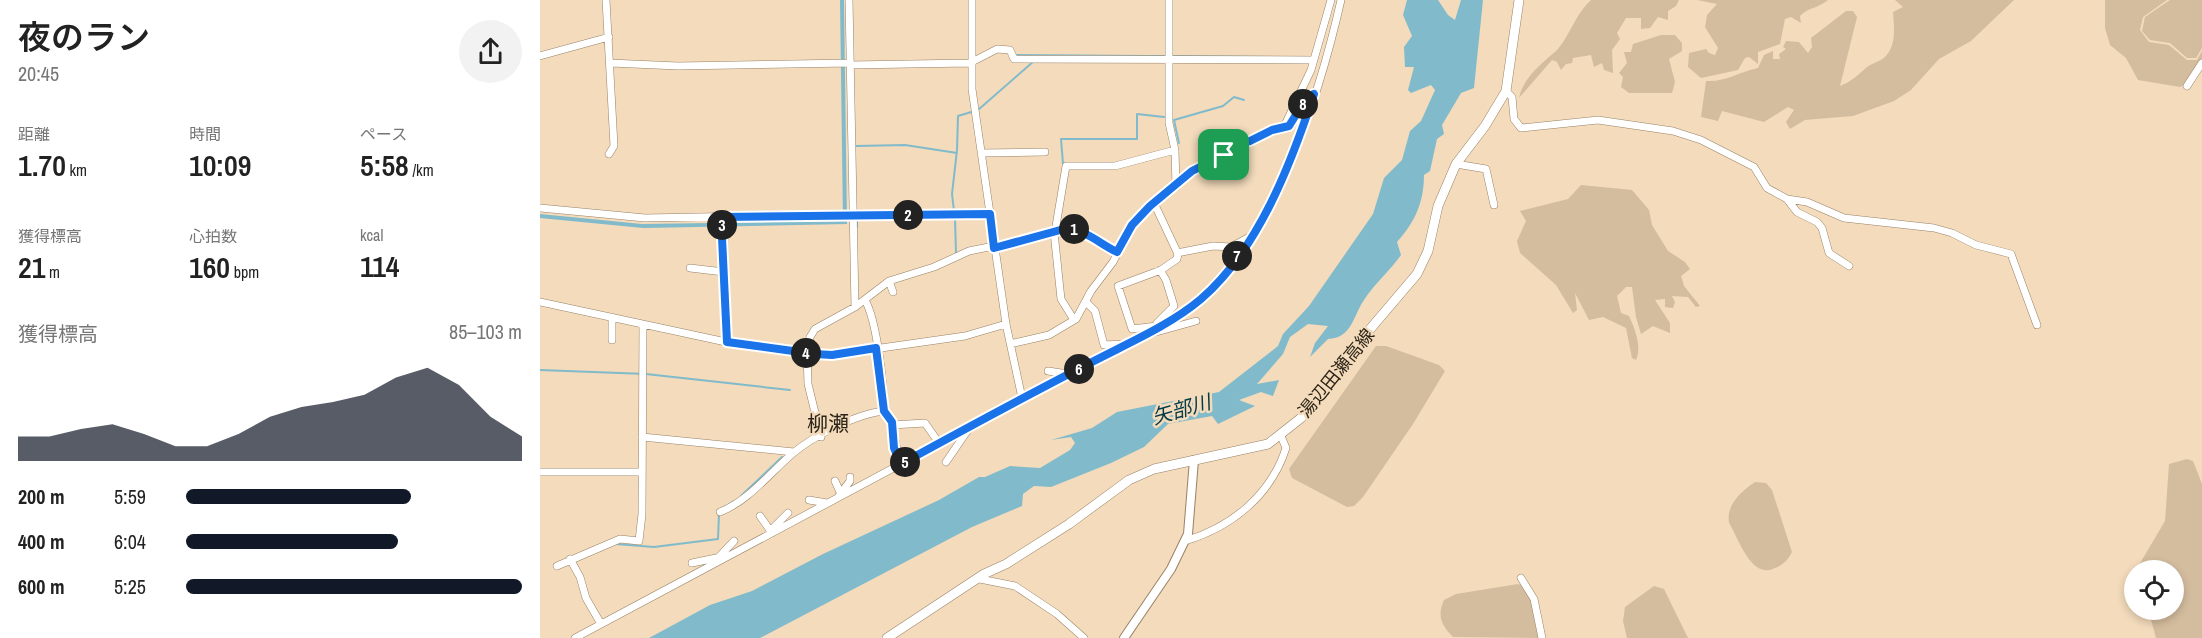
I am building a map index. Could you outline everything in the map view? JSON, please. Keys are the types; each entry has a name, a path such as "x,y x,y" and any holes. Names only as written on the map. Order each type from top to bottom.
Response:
{"main road":[{"name":"湯辺田瀬高線","path":"887,638 1069,524 1129,480 1154,469 1268,444 1301,418 1337,376 1354,348 1417,274 1428,251 1438,206 1456,164 1485,126 1506,91 1520,0"}],"street":[{"path":"606,0 614,146 609,154"},
{"path":"849,0 847,64 850,215 855,307"},
{"path":"972,0 970,63 981,153 1006,324 1023,398"},
{"path":"1169,0 1169,123 1175,150 1176,187"},
{"path":"1284,127 1305,87 1331,0"},
{"path":"838,495 1144,335 1200,300 1223,276 1267,211 1303,127 1341,0"},
{"path":"540,56 609,37"},
{"path":"610,63 678,66 970,63 997,49 1010,50 1014,59 1314,60"},
{"path":"2187,86 2202,63"},
{"path":"1506,91 1512,97 1514,119 1521,128 1598,120 1673,131 1711,144 1754,167 1767,188 1787,199 1807,202 1844,218 1934,228 1952,233 1976,245 2011,254 2037,325"},
{"path":"1010,344 1049,335 1074,320 1087,303 1091,291 1105,274 1132,225 1154,203 1176,187 1192,171 1224,155 1236,145 1293,123 1307,97 1314,94"},
{"path":"1074,320 1061,299 1054,232 1066,166 1115,166 1175,150"},
{"path":"981,153 1045,152"},
{"path":"1456,164 1486,169 1494,206"},
{"path":"1787,199 1797,212 1817,222 1822,228 1829,253 1851,264"},
{"path":"1154,203 1177,253 1177,258 1160,270 1118,286 1132,329 1157,326 1174,306 1166,280 1160,270"},
{"path":"540,208 645,218 722,222 850,215 990,214"},
{"path":"722,222 727,342"},
{"path":"820,437 808,384 807,353 815,329 855,307 889,281 934,267 969,251 994,248 1064,229 1083,231 1117,252"},
{"path":"1177,253 1213,246 1232,247 1251,236"},
{"path":"690,268 724,272"},
{"path":"889,281 893,292"},
{"path":"719,289 725,296"},
{"path":"865,300 872,315 884,411 892,426 894,448 901,464"},
{"path":"540,302 727,342 832,355 965,336 1006,324"},
{"path":"1087,303 1095,310 1104,345 1125,344"},
{"path":"612,317 612,340"},
{"path":"1144,335 1196,321"},
{"path":"556,566 620,539 639,541 642,514 643,324"},
{"path":"1048,371 1068,374"},
{"path":"870,373 880,372"},
{"path":"720,512 739,502 794,452 855,417 884,411"},
{"path":"892,426 925,423 939,443"},
{"path":"946,462 970,426"},
{"path":"1185,541 1223,526 1269,485 1279,470 1286,448 1281,436"},
{"path":"642,437 794,452"},
{"path":"1124,638 1171,569 1185,541 1191,519 1194,460"},
{"path":"540,472 641,472"},
{"path":"575,638 716,561 829,503 850,481 850,477"},
{"path":"835,481 838,495"},
{"path":"809,500 829,503"},
{"path":"771,532 788,513"},
{"path":"760,516 771,532"},
{"path":"692,563 716,561 734,541"},
{"path":"570,559 580,577 586,598 601,624"},
{"path":"1521,578 1534,599 1542,638"},
{"path":"980,579 1015,586 1057,614 1084,638"}],"shaded area":[{"path":"1591,0 1679,0 1676,6 1668,11 1668,20 1658,17 1650,28 1641,29 1641,18 1626,18 1617,33 1620,39 1612,50 1613,73 1604,70 1602,63 1594,67 1591,55 1573,58 1572,63 1566,64 1561,70 1557,62 1552,60 1519,98 1524,84 1539,66 1561,46 1580,13"},
{"path":"1697,0 1828,0 1803,13 1800,16 1801,23 1791,17 1785,19 1780,44 1758,52 1758,64 1749,57 1745,58 1738,70 1701,78 1688,67 1689,53 1706,49 1715,55 1718,48 1705,27 1707,15 1717,4"},
{"path":"1895,0 2014,0 1971,41 1939,59 1911,90 1894,101 1853,116 1805,120 1790,129 1786,122 1794,110 1788,107 1764,122 1722,111 1718,121 1701,117 1706,81 1720,80 1758,68 1764,55 1773,51 1773,59 1780,59 1779,54 1786,49 1783,47 1786,41 1799,42 1808,53 1812,47 1811,38 1846,11 1853,11 1857,17 1840,86 1848,82 1884,58 1891,48 1894,36 1893,12 1903,7"},
{"path":"2105,0 2167,0 2143,17 2140,30 2149,42 2169,45 2187,60 2197,60 2202,51 2202,59 2186,85 2180,87 2138,80 2126,58 2110,45 2105,28"},
{"path":"2170,0 2202,0 2202,48 2196,58 2187,58 2170,43 2150,40 2142,31 2145,17"},
{"path":"1661,35 1675,35 1682,43 1682,51 1669,59 1675,82 1672,93 1629,93 1621,87 1623,77 1619,73 1627,63 1624,52 1631,52 1633,44"},
{"path":"1581,185 1632,190 1649,210 1652,225 1668,251 1685,262 1690,269 1681,276 1684,286 1700,306 1696,307 1688,297 1672,296 1675,302 1673,308 1665,307 1665,299 1655,300 1670,323 1670,333 1653,326 1641,334 1632,287 1626,287 1617,296 1621,313 1629,316 1635,332 1638,344 1636,360 1632,358 1626,328 1603,317 1589,320 1575,293 1577,310 1573,313 1556,285 1520,253 1517,241 1526,221 1520,211 1568,199"},
{"path":"1376,346 1386,346 1439,365 1445,371 1413,424 1363,497 1354,506 1347,507 1292,478 1289,469"},
{"path":"2187,459 2193,461 2202,484 2202,638 2156,638 2151,620 2184,620 2184,560 2142,560 2165,521 2169,464"},
{"path":"1755,482 1766,483 1772,490 1792,552 1783,564 1767,570 1759,568 1747,556 1729,523 1732,504"},
{"path":"1518,584 1534,591 1540,638 1453,637 1441,620 1444,600 1456,594"},
{"path":"1654,586 1664,589 1688,638 1627,638 1623,621 1625,607"}],"water":[{"path":"840,0 844,0 847,224 643,228 540,218 540,214 642,224 843,221"},
{"name":"矢部川","path":"1407,0 1438,0 1448,15 1455,20 1461,0 1483,0 1474,88 1461,93 1442,125 1444,134 1437,139 1430,171 1424,175 1417,211 1409,227 1397,242 1401,255 1368,294 1351,325 1342,335 1328,339 1310,357 1315,343 1328,326 1308,324 1290,337 1283,354 1257,384 1279,380 1273,396 1261,392 1239,400 1255,406 1218,424 1212,416 1168,424 1144,447 1111,463 1051,487 1034,486 1023,494 1022,506 972,527 760,638 649,638 710,605 752,591 823,554 939,500 979,477 985,477 1010,466 1040,468 1070,450 1075,443 1071,437 1051,440 1092,428 1117,412 1219,392 1278,346 1283,334 1309,306 1373,214 1384,178 1402,160 1410,131 1421,121 1435,90 1431,85 1411,93 1408,90 1414,67 1405,67 1404,47 1412,36 1403,15"}],"waterway":[{"path":"1017,55 1275,57"},
{"path":"911,212 954,211 952,194 958,116 978,110 1034,61"},
{"path":"1179,143 1174,120 1223,106 1234,97 1244,100"},
{"path":"1063,164 1061,139 1137,139 1137,114 1164,117"},
{"path":"856,146 905,145 957,153"},
{"path":"955,218 956,254"},
{"path":"857,221 857,227"},
{"path":"727,231 728,300"},
{"path":"540,370 646,374 790,390"},
{"path":"741,496 782,457"},
{"path":"721,509 734,501"},
{"path":"616,544 654,547 718,539 719,514"}],"district":[{"name":"柳瀬","path":"828,423"}],"route":[{"path":"1314,94 1303,127 1262,221 1223,276 1200,300 1154,329 901,464 894,448 892,422 884,411 884,393 876,348 832,355 727,342 721,217 990,214 994,248 1064,229 1075,229 1083,231 1117,252 1132,225 1150,206 1176,187 1192,171 1224,155 1236,145 1272,130 1289,126 1293,123 1307,97 1314,94"}]}
